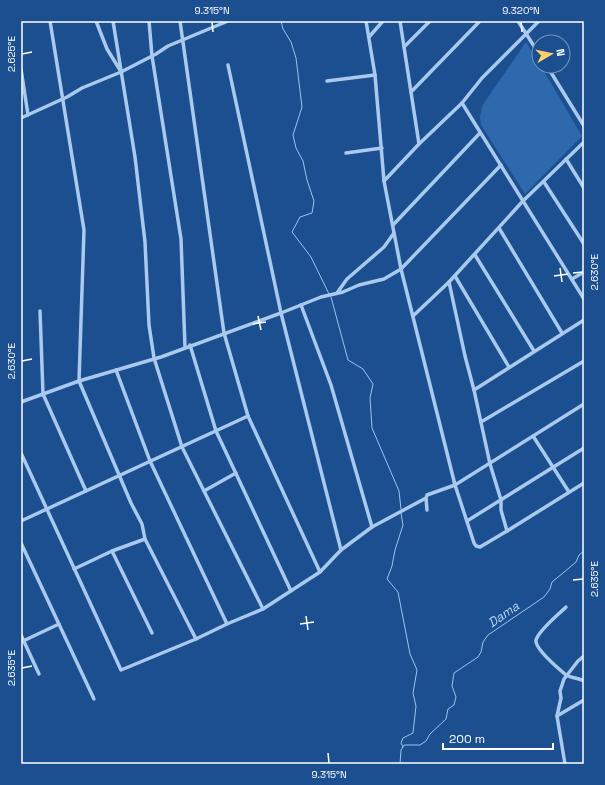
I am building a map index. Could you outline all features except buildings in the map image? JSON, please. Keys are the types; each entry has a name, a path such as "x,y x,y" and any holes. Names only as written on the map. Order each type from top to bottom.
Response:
{"street":[{"path":"50,21 84,230 79,381 119,476 142,524 145,539 196,639"},
{"path":"96,21 107,49 121,72"},
{"path":"113,21 134,149 145,242 149,325 154,358 182,447 262,609"},
{"path":"149,21 152,56 180,239 185,347"},
{"path":"180,21 224,333 248,416 320,572"},
{"path":"21,118 63,99 82,88 121,72 168,46 228,21"},
{"path":"366,21 375,75 384,180 401,269 455,485 474,543 476,546 480,547 584,483"},
{"path":"369,37 383,21"},
{"path":"400,21 419,144"},
{"path":"404,47 430,21"},
{"path":"411,92 480,21"},
{"path":"518,21 531,42"},
{"path":"384,180 462,103 482,78 539,21"},
{"path":"228,65 281,313 341,550"},
{"path":"21,69 28,115"},
{"path":"552,74 584,126"},
{"path":"327,81 375,75"},
{"path":"462,103 584,299"},
{"path":"393,225 480,133"},
{"path":"413,316 450,282 523,201 584,142"},
{"path":"346,153 382,148"},
{"path":"566,159 584,188"},
{"path":"21,402 79,381 154,358 281,313 321,297 343,292 358,285 384,279 401,269 501,165"},
{"path":"544,182 584,244"},
{"path":"499,228 562,333"},
{"path":"337,293 347,279 384,247 394,233"},
{"path":"475,255 534,351"},
{"path":"572,279 584,272"},
{"path":"455,276 509,367"},
{"path":"450,282 465,356 490,464 501,500 501,510 507,531"},
{"path":"301,305 331,385 372,527"},
{"path":"40,311 43,394 86,491"},
{"path":"474,390 584,320"},
{"path":"190,345 216,431 291,591"},
{"path":"481,422 584,361"},
{"path":"116,370 150,461 226,624"},
{"path":"21,453 121,670 196,639 226,624 262,609 320,572 341,550 372,527 426,498 427,495 455,485 584,404"},
{"path":"21,521 248,416"},
{"path":"533,436 569,492"},
{"path":"467,522 584,448"},
{"path":"204,491 236,473"},
{"path":"426,498 427,510"},
{"path":"74,569 112,551 145,539"},
{"path":"21,543 94,699"},
{"path":"112,551 152,633"},
{"path":"566,607 541,632 536,640 538,647 567,676 584,681"},
{"path":"22,642 59,624"},
{"path":"21,635 22,642 39,674"},
{"path":"566,764 557,716 562,684 578,661 584,656"},
{"path":"557,716 584,700"}],"shaded area":[{"path":"526,42 531,50 531,74 546,74 582,136 525,194 481,125 480,117 482,106"}],"waterway":[{"path":"281,21 283,29 291,42 296,58 302,107 293,135 296,148 303,161 314,201 312,213 300,217 292,232 311,257 329,294"},
{"path":"331,297 348,360 363,369 373,384 370,398 372,428 399,491 401,509"},
{"path":"401,513 403,525 387,579 398,592 410,654 417,670 413,693 416,706 413,733 403,738 401,743 403,747"},
{"name":"Dama","path":"400,764 401,750 404,745 420,745 426,741 430,734 446,719 448,709 454,705 456,697 452,686 454,673 478,657 481,652 483,642 488,635 544,597 550,589 552,582 576,562 579,555 584,551"}]}
